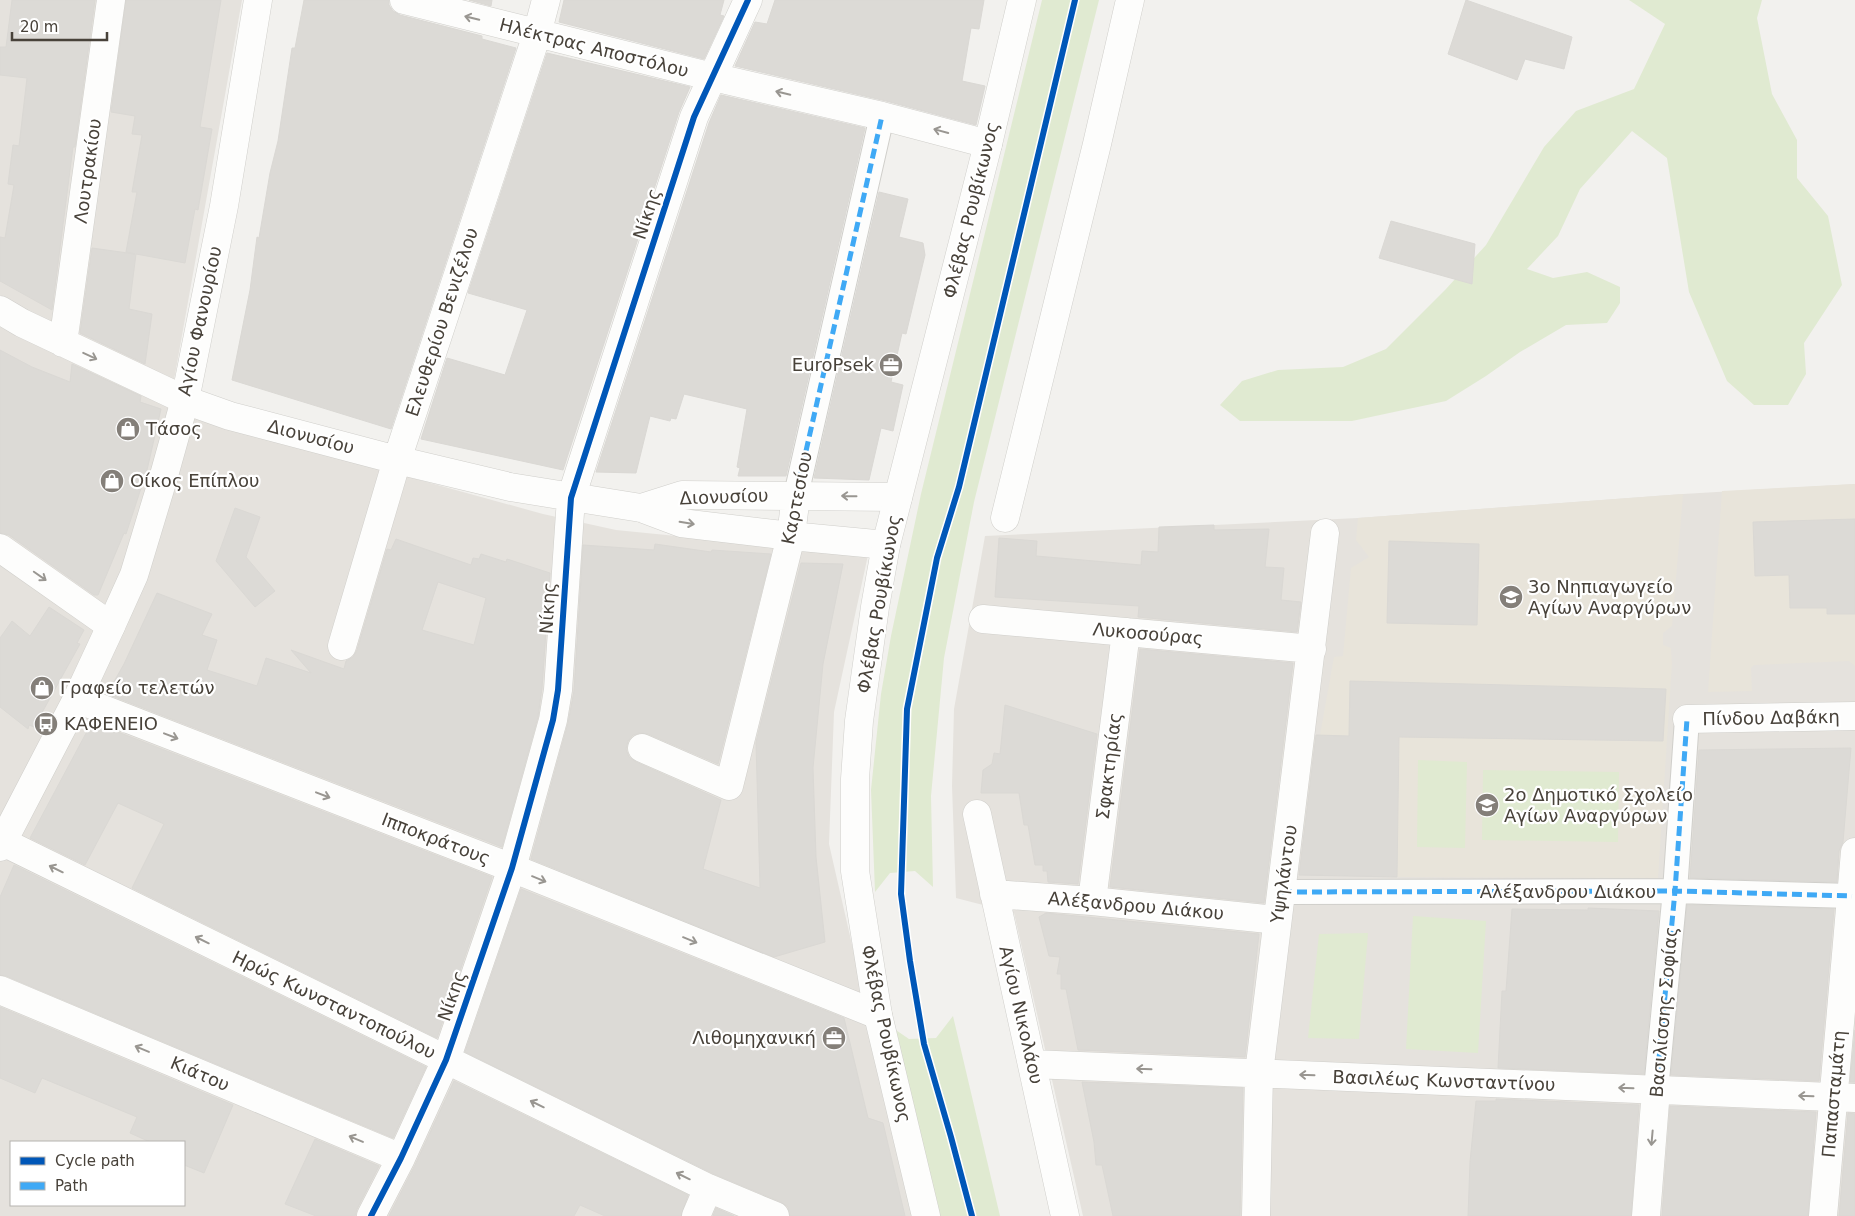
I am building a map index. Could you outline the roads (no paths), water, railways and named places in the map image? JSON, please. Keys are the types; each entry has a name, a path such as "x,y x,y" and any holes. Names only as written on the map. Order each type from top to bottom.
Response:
{"street":[{"name":"Λουτρακίου","path":"63,343 111,0"},
{"name":"Αγίου Φανουρίου","path":"1,844 77,699 111,626 134,574 163,479 185,400 224,206 258,0"},
{"name":"Ηλέκτρας Αποστόλου","path":"404,0 713,77 882,116 988,144"},
{"name":"Ελευθερίου Βενιζέλου","path":"342,646 397,460 537,34 546,0"},
{"name":"Νίκης","path":"371,1216 401,1158 446,1060 512,868 554,712 558,690 571,498 694,117 748,0"},
{"name":"Φλέβας Ρουβίκωνος","path":"926,1216 878,1015 855,871 855,779 859,721 886,545 988,144 1022,0"},
{"path":"1005,518 1097,144 1130,0"},
{"name":"Καρτεσίου","path":"642,748 729,786 791,536 796,495 882,116"},
{"name":"Διονυσίου","path":"0,310 63,343 185,400 230,416 397,460 510,486 571,498 641,508 681,523 886,545"},
{"name":"Διονυσίου","path":"641,508 682,496 898,496"},
{"name":"Υψηλάντου","path":"1256,1216 1259,1073 1325,533"},
{"path":"0,548 111,626"},
{"name":"Λυκοσούρας","path":"983,619 1312,649"},
{"name":"Σφακτηρίας","path":"1092,901 1126,632"},
{"name":"Ιπποκράτους","path":"77,699 512,868 878,1015"},
{"name":"Πίνδου Δαβάκη","path":"1687,719 1855,716"},
{"name":"Βασιλίσσης Σοφίας","path":"1646,1216 1675,891 1687,719"},
{"name":"Αγίου Νικολάου","path":"977,814 1065,1216"},
{"name":"Ηρώς Κωνσταντοπούλου","path":"1,844 708,1188 776,1216"},
{"name":"Παπασταμάτη","path":"1823,1216 1844,1098 1855,852"},
{"name":"Αλέξανδρου Διάκου","path":"1282,892 1675,891 1853,896"},
{"name":"Αλέξανδρου Διάκου","path":"994,894 1092,901 1277,920"},
{"name":"Κιάτου","path":"0,990 401,1158"},
{"name":"Βασιλέως Κωνσταντίνου","path":"1032,1064 1844,1098"},
{"path":"696,1216 708,1188"}],"place":[{"name":"EuroPsek","path":"891,365"},
{"name":"Τάσος","path":"128,429"},
{"name":"Οίκος Επίπλου","path":"112,481"},
{"name":"3ο Νηπιαγωγείο Αγίων Αναργύρων","path":"1511,597"},
{"name":"Γραφείο τελετών","path":"42,688"},
{"name":"ΚΑΦΕΝΕΙΟ","path":"46,724"},
{"name":"2ο Δημοτικό Σχολείο Αγίων Αναργύρων","path":"1487,805"},
{"name":"Λιθομηχανική","path":"834,1038"}]}
